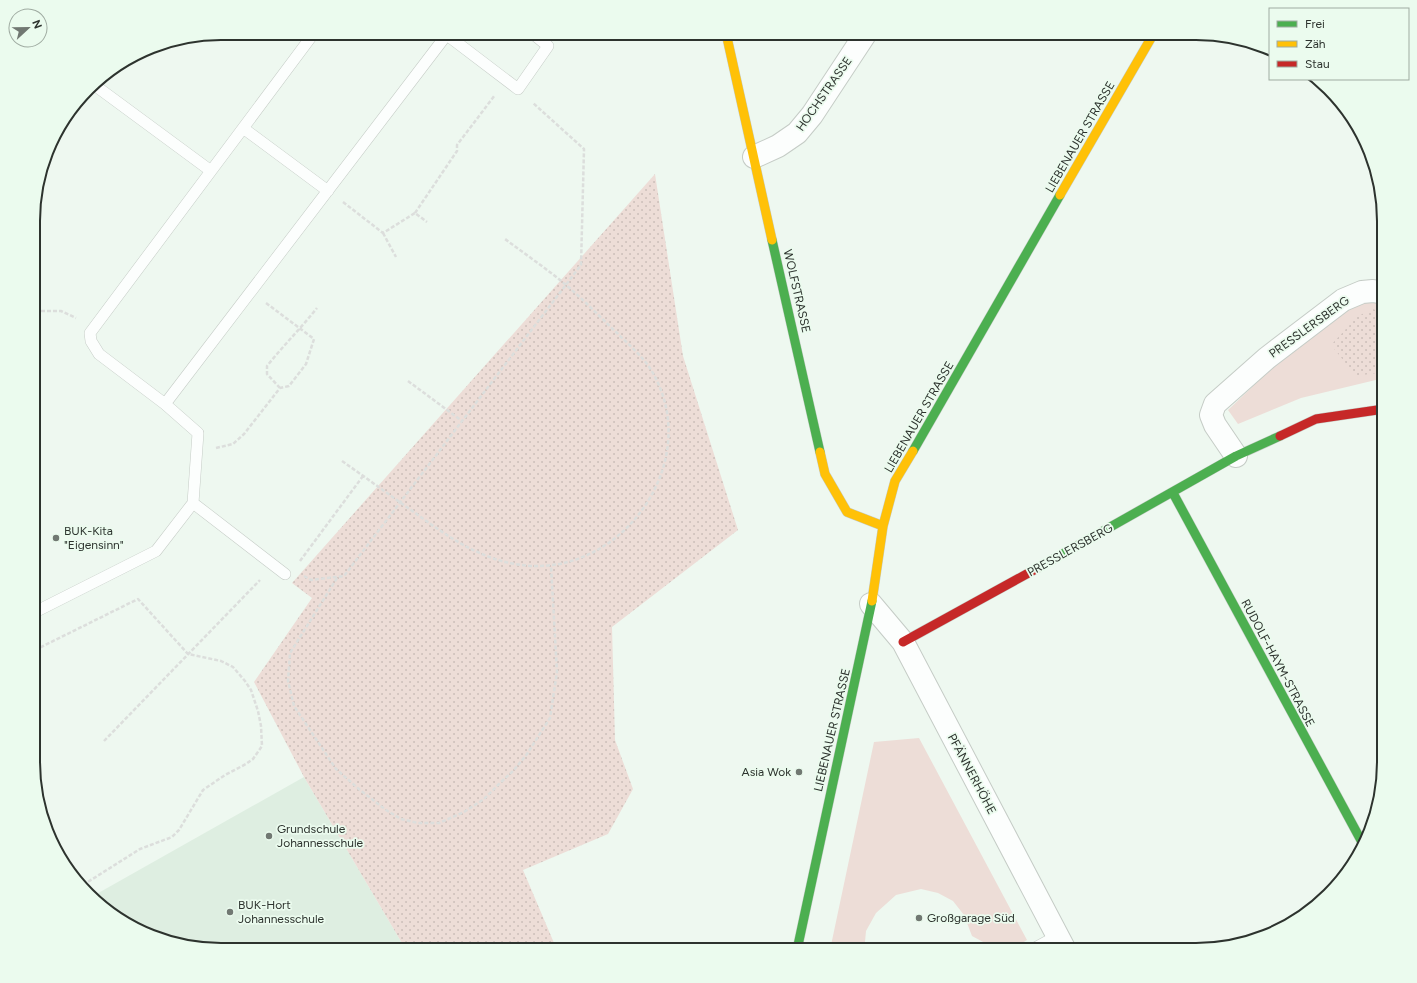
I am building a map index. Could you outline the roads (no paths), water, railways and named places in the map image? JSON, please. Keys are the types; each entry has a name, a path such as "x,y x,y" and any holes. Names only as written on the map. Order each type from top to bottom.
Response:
{"street":[{"name":"WOLFSTRASSE","path":"728,40 825,474 847,512 883,526"},
{"name":"HOCHSTRASSE","path":"754,157 778,146 797,133 812,115 861,40"},
{"name":"LIEBENAUER STRASSE","path":"798,943 871,604 883,526 895,481 1150,40"},
{"name":"PRESSLERSBERG","path":"1236,456 1215,425 1211,415 1215,404 1267,358 1343,300 1362,292 1377,293"},
{"name":"PRESSLERSBERG","path":"902,642 1173,494 1236,456 1316,419 1377,410"},
{"name":"RUDOLF-HAYM-STRASSE","path":"1173,494 1360,838"},
{"name":"PFÄNNERHÖHE","path":"871,604 902,642 1061,943"}],"lane":[{"path":"40,609 156,551 193,503 198,433 165,404 99,354 91,340 90,333 93,326 309,40"},
{"path":"165,404 442,40"},
{"path":"455,40 518,89 548,46 541,40"},
{"path":"99,88 211,171"},
{"path":"243,128 328,191"},
{"path":"193,503 274,566 290,572"}],"place":[{"name":"BUK-Kita \"Eigensinn\"","path":"56,538"},
{"name":"Asia Wok","path":"799,772"},
{"name":"Grundschule Johannesschule","path":"269,836"},
{"name":"BUK-Hort Johannesschule","path":"230,912"},
{"name":"Großgarage Süd","path":"919,918"}]}
